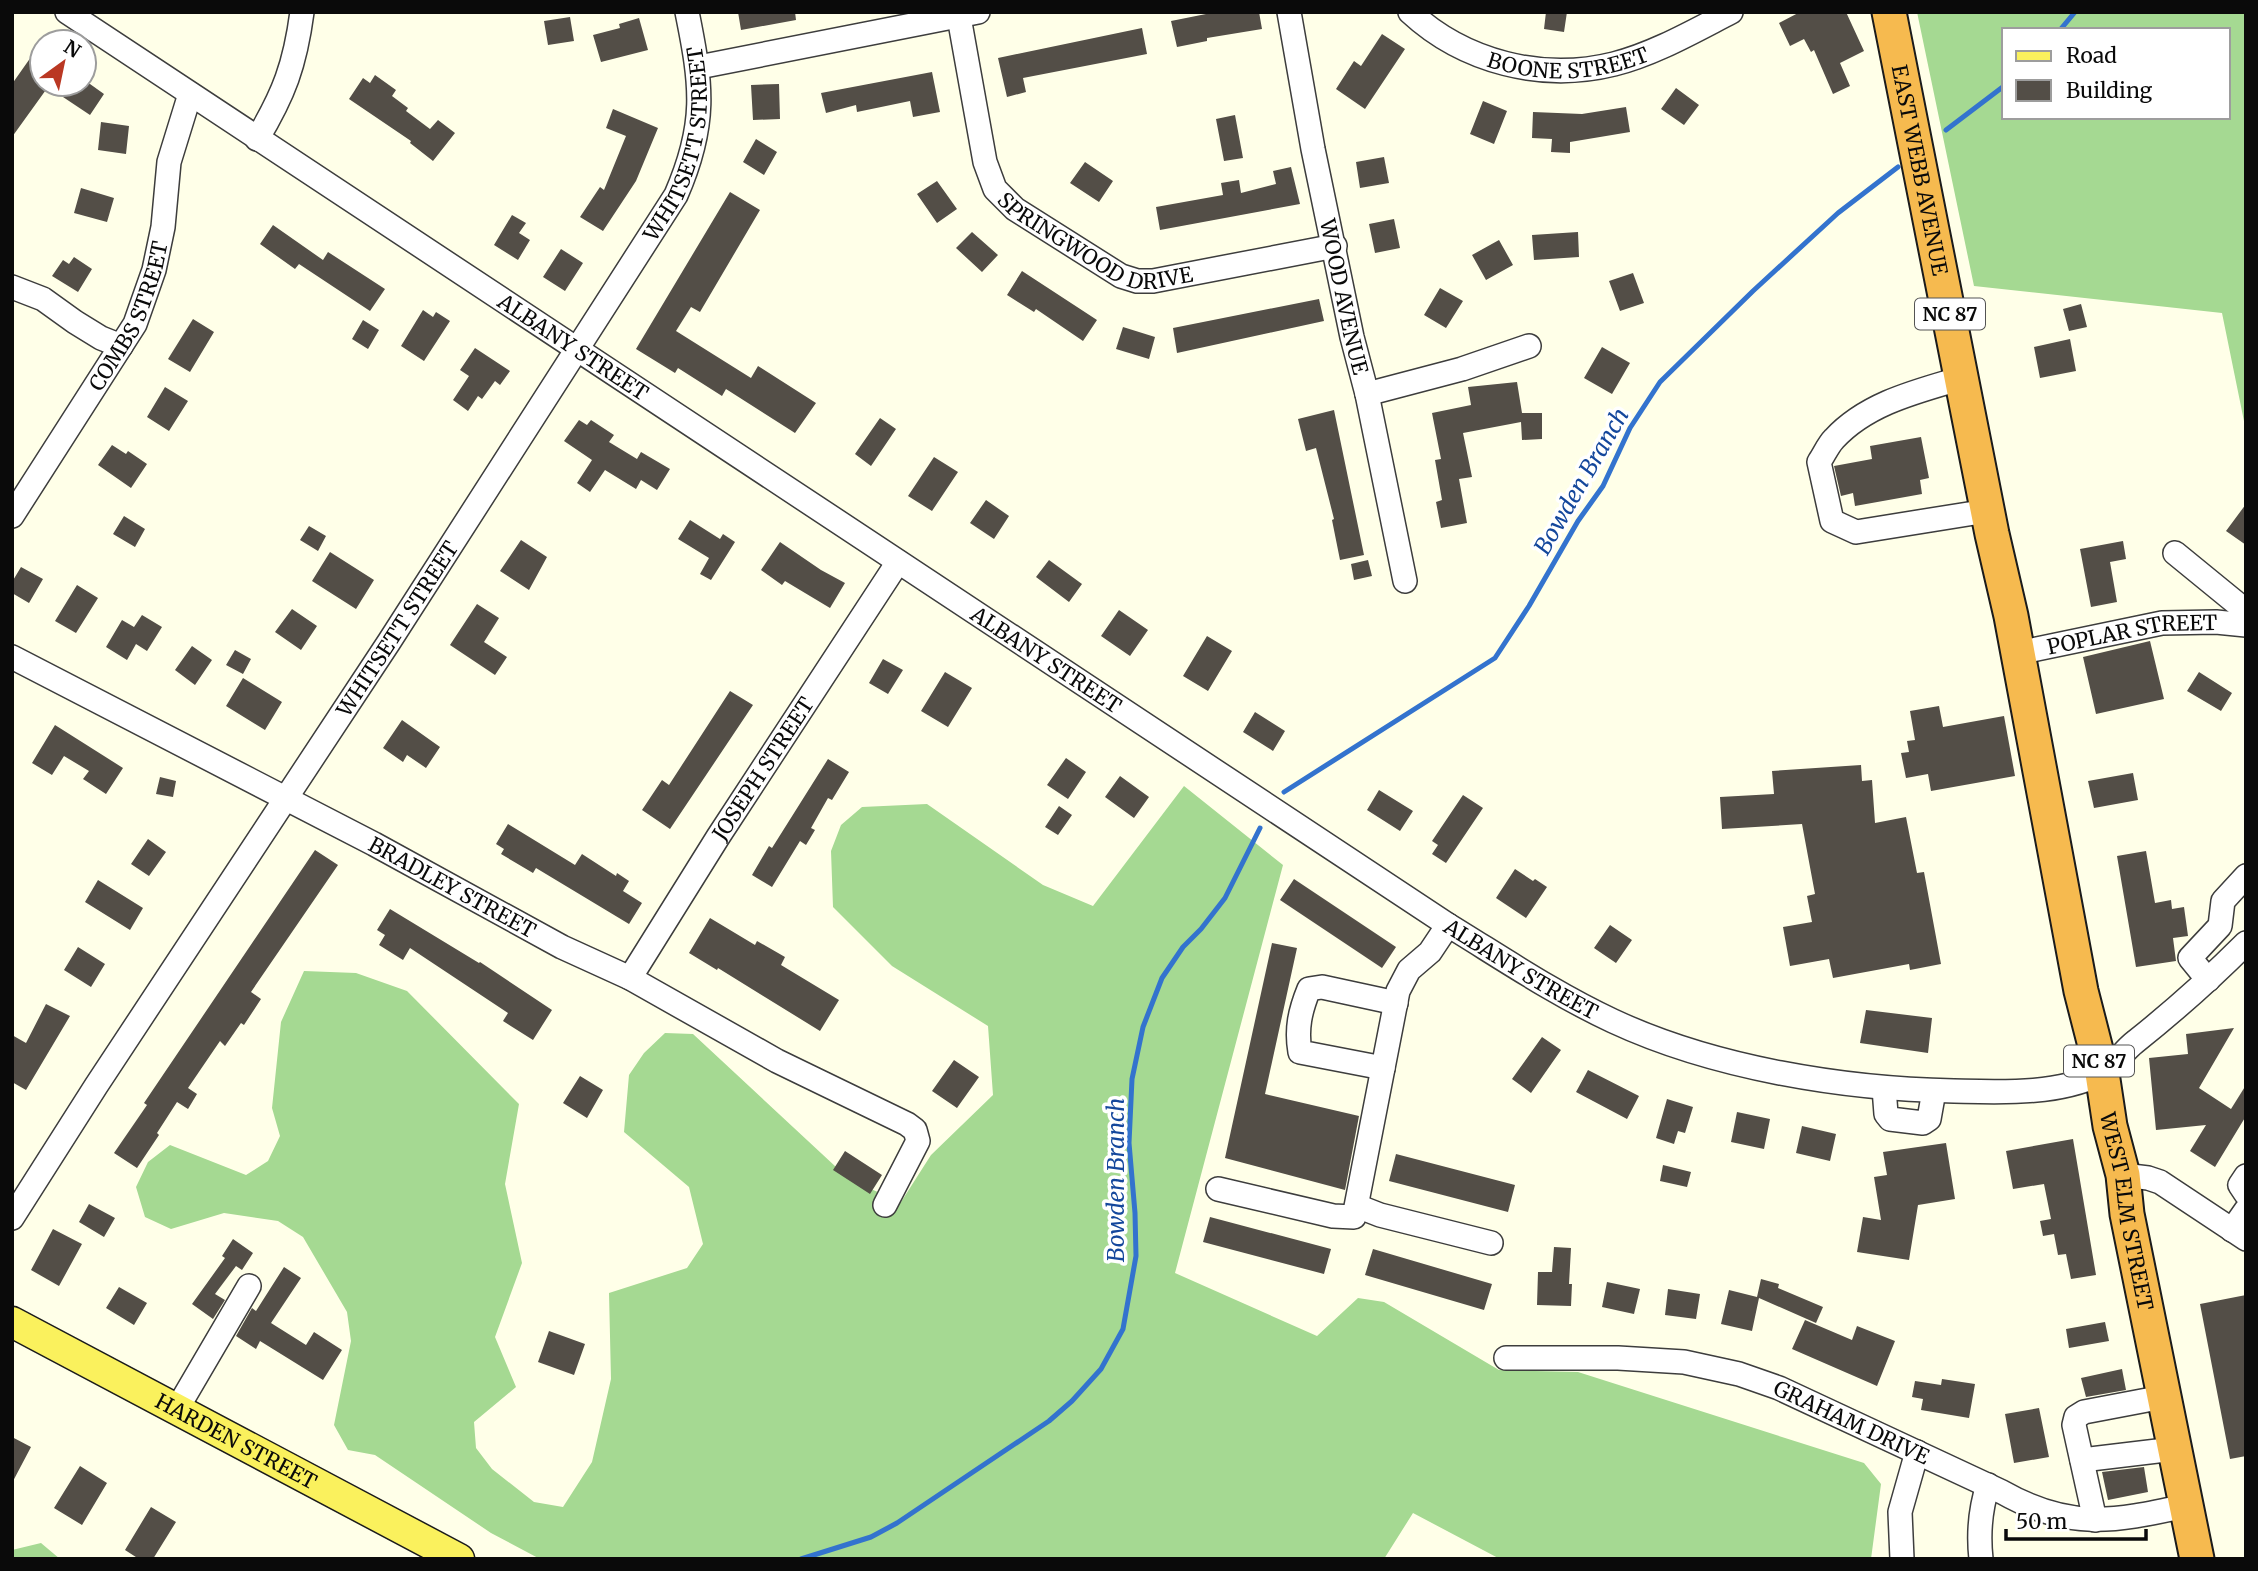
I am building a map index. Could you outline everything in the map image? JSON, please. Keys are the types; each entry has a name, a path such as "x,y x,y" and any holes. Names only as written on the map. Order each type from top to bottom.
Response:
{"highway":[{"name":"EAST WEBB AVENUE","path":"1889,12 1987,511 2011,616"},
{"name":"WEST ELM STREET","path":"2011,616 2081,991 2102,1073 2110,1126 2123,1175 2127,1214 2197,1559"}],"main road":[{"name":"HARDEN STREET","path":"12,1322 459,1559"}],"street":[{"name":"ALBANY STREET","path":"67,12 1448,925 1567,998 1660,1041 1710,1056 1795,1075 1884,1087 1982,1092 2054,1088 2102,1073"},
{"path":"257,139 288,82 302,12"},
{"name":"WHITSETT STREET","path":"12,1218 676,195 693,152 701,98 699,67 687,12"},
{"name":"WOOD AVENUE","path":"1289,12 1313,149 1405,581"},
{"name":"BOONE STREET","path":"1410,12 1446,40 1474,54 1504,64 1567,71 1634,58 1731,12"},
{"path":"699,67 969,15"},
{"name":"SPRINGWOOD DRIVE","path":"969,15 985,162 995,189 1014,209 1121,276 1137,281 1153,281 1335,247"},
{"name":"COMBS STREET","path":"12,516 135,324 153,270 163,227 169,162 190,94"},
{"path":"12,287 43,299 101,338 121,346"},
{"path":"1367,394 1462,369 1529,346"},
{"path":"1962,378 1896,397 1834,439 1819,462 1832,521 1856,532 1987,511"},
{"path":"2175,553 2246,611"},
{"name":"JOSEPH STREET","path":"630,978 718,837 898,562"},
{"name":"POPLAR STREET","path":"2018,653 2162,623 2216,621 2246,625"},
{"name":"BRADLEY STREET","path":"12,657 562,947 630,978 777,1061 907,1124 915,1130 918,1141 885,1205"},
{"path":"2208,980 2190,958 2220,926 2223,901 2242,889"},
{"path":"1218,1189 1344,1218 1354,1217 1398,991 1409,970 1430,952 1448,925"},
{"path":"2102,1073 2244,945 2220,926"},
{"path":"1383,1068 1300,1052 1297,1034 1301,1007 1309,989 1322,987 1396,1003"},
{"path":"1884,1087 1886,1114 1890,1119 1923,1123 1929,1119 1934,1091"},
{"path":"2123,1175 2160,1182 2239,1235 2246,1210"},
{"path":"2246,1176 2240,1185 2246,1194"},
{"path":"1357,1206 1380,1215 1491,1243"},
{"path":"177,1409 249,1286"},
{"name":"GRAHAM DRIVE","path":"1506,1358 1618,1358 1684,1362 1739,1374 1779,1388 2049,1514 2095,1520 2134,1517 2185,1506"},
{"path":"2095,1520 2074,1424 2076,1417 2084,1412 2164,1397"},
{"path":"2082,1460 2174,1449"},
{"path":"1902,1559 1900,1511 1917,1452"},
{"path":"1980,1559 1980,1509 1988,1485"}],"green space":[{"path":"1917,12 2246,12 2246,431 2222,313 1974,286"},
{"path":"1184,786 1283,865 1175,1273 1317,1336 1358,1298 1384,1302 1499,1370 1578,1372 1864,1463 1881,1484 1871,1559 1500,1559 1413,1513 1384,1559 540,1559 491,1533 375,1455 348,1450 334,1425 351,1341 347,1312 303,1237 278,1221 224,1213 171,1229 145,1217 136,1187 148,1162 170,1145 246,1175 268,1161 280,1136 272,1108 281,1022 304,971 356,973 407,991 519,1104 505,1184 522,1263 495,1337 516,1387 474,1422 476,1448 492,1469 534,1502 563,1507 592,1462 611,1379 609,1293 687,1268 703,1244 689,1187 624,1132 629,1075 644,1053 665,1033 693,1034 850,1180 901,1202 931,1155 993,1095 988,1026 892,966 833,907 831,851 841,825 862,807 927,804 1043,885 1093,906"},
{"path":"41,1543 60,1559 12,1559 12,1550"}],"building":[{"path":"738,12 795,12 796,20 741,30"},
{"path":"1216,12 1259,12 1262,29 1207,38 1207,41 1177,47 1171,21"},
{"path":"1546,12 1567,12 1564,32 1544,29"},
{"path":"1800,12 1846,12 1864,51 1840,63 1850,86 1833,94 1814,50 1811,52 1804,39 1790,46 1779,23"},
{"path":"570,17 574,41 548,45 544,21"},
{"path":"639,18 648,50 601,62 593,35 620,28 619,24"},
{"path":"1142,28 1147,54 1023,78 1026,92 1007,97 998,58"},
{"path":"1382,34 1405,49 1365,109 1336,89 1354,61 1361,66"},
{"path":"28,61 28,98 40,98 12,137 12,84"},
{"path":"932,72 940,112 913,117 910,101 857,112 856,105 826,113 821,93"},
{"path":"375,75 396,90 392,96 408,108 406,111 430,129 438,120 455,133 433,161 410,143 411,141 349,99 363,78 370,83"},
{"path":"779,84 780,119 753,120 751,85"},
{"path":"1676,88 1699,105 1684,125 1661,109"},
{"path":"98,90 104,94 90,115 64,98 98,98"},
{"path":"1483,101 1507,111 1494,144 1470,134"},
{"path":"1626,107 1630,132 1570,142 1570,153 1551,152 1552,139 1532,138 1533,112 1582,114"},
{"path":"613,109 658,128 636,181 603,231 580,217 600,187 604,190 626,136 606,128"},
{"path":"1235,115 1243,158 1224,161 1216,119"},
{"path":"101,122 129,126 126,154 98,150"},
{"path":"756,139 777,152 764,175 743,162"},
{"path":"1384,157 1389,183 1360,188 1356,162"},
{"path":"1085,162 1113,181 1099,202 1070,183"},
{"path":"1291,167 1300,204 1160,230 1156,207 1223,195 1221,183 1239,180 1241,193 1276,184 1273,171"},
{"path":"937,181 957,209 937,223 917,194"},
{"path":"81,188 114,198 107,222 74,213"},
{"path":"730,192 760,210 700,312 691,307 676,331 751,378 758,366 816,403 795,433 726,389 722,396 678,368 675,373 636,349"},
{"path":"512,215 526,223 519,233 530,240 518,260 494,245"},
{"path":"1394,219 1400,248 1375,253 1369,224"},
{"path":"273,225 323,260 328,252 385,289 370,311 299,264 295,269 260,244"},
{"path":"972,232 998,255 982,272 956,248"},
{"path":"1578,232 1579,257 1534,260 1532,235"},
{"path":"1499,240 1513,265 1486,280 1472,255"},
{"path":"561,249 583,263 565,291 543,277"},
{"path":"74,257 92,269 78,292 52,276 63,260 69,264"},
{"path":"1022,271 1097,320 1083,341 1036,309 1034,312 1007,295"},
{"path":"1633,273 1644,303 1620,311 1609,281"},
{"path":"1440,288 1463,301 1446,328 1424,315"},
{"path":"1319,299 1324,321 1177,353 1173,328"},
{"path":"2081,304 2087,327 2069,331 2063,309"},
{"path":"423,310 433,317 436,312 450,321 424,361 401,346"},
{"path":"193,319 214,332 190,372 168,359"},
{"path":"363,320 379,330 368,349 352,339"},
{"path":"1123,327 1155,337 1149,359 1116,349"},
{"path":"2070,339 2076,371 2040,378 2034,347"},
{"path":"1602,347 1630,363 1612,394 1584,378"},
{"path":"475,348 510,371 500,385 495,381 482,399 478,396 468,411 453,400 469,376 460,370"},
{"path":"1517,382 1522,413 1542,413 1542,439 1522,440 1521,422 1463,433 1472,477 1459,479 1467,523 1441,528 1436,502 1442,500 1435,460 1441,459 1432,413 1471,405 1468,387"},
{"path":"165,387 188,401 169,431 147,417"},
{"path":"1334,410 1364,555 1340,560 1332,520 1334,519 1316,448 1306,451 1298,419"},
{"path":"880,418 896,429 871,466 855,454"},
{"path":"579,420 587,425 591,420 614,435 609,442 637,459 641,452 670,469 657,490 641,480 636,489 605,470 590,492 577,483 592,460 564,441"},
{"path":"1921,437 1929,478 1920,480 1922,494 1855,506 1853,493 1841,496 1834,466 1872,459 1870,446"},
{"path":"112,445 126,454 128,451 147,464 131,488 98,465"},
{"path":"934,457 958,472 932,511 908,496"},
{"path":"986,500 1009,516 994,539 970,523"},
{"path":"2246,504 2246,545 2226,531"},
{"path":"124,516 145,529 135,547 113,534"},
{"path":"690,520 720,539 723,534 735,542 711,580 700,574 709,558 678,539"},
{"path":"309,526 326,536 318,551 300,540"},
{"path":"521,540 547,557 529,590 500,571"},
{"path":"2123,541 2126,559 2110,562 2117,602 2091,607 2080,549"},
{"path":"780,542 845,583 830,608 785,581 782,585 761,570"},
{"path":"330,552 374,580 356,609 312,581"},
{"path":"1049,560 1082,584 1069,602 1036,577"},
{"path":"1368,560 1372,576 1354,580 1351,564"},
{"path":"21,567 43,579 29,603 12,593 12,582"},
{"path":"77,585 98,598 76,633 55,621"},
{"path":"477,604 499,618 484,642 507,657 495,675 450,645"},
{"path":"292,609 317,626 301,650 275,632"},
{"path":"1119,610 1148,630 1130,656 1101,636"},
{"path":"142,615 162,627 147,651 136,644 127,660 106,647 122,620 134,627"},
{"path":"1207,636 1232,651 1208,691 1183,676"},
{"path":"2150,641 2164,699 2096,714 2083,657"},
{"path":"192,646 212,660 195,685 175,670"},
{"path":"235,650 251,659 243,674 226,665"},
{"path":"883,659 903,670 888,694 869,683"},
{"path":"945,672 972,688 948,727 921,711"},
{"path":"2199,672 2232,693 2221,711 2187,691"},
{"path":"243,678 282,702 265,730 226,706"},
{"path":"730,691 753,705 670,829 642,810 662,780 669,785"},
{"path":"1939,706 1943,727 2004,716 2015,776 1931,791 1928,774 1906,778 1901,753 1909,752 1907,741 1915,740 1910,711"},
{"path":"1255,712 1285,731 1273,751 1243,732"},
{"path":"402,720 440,747 426,768 407,755 403,762 383,748"},
{"path":"55,725 123,768 106,794 83,779 89,771 64,756 52,775 32,763"},
{"path":"1066,758 1086,772 1068,799 1047,785"},
{"path":"828,759 849,772 832,800 828,798 811,828 815,830 806,845 800,841 772,887 752,875"},
{"path":"1861,765 1862,781 1872,780 1875,823 1906,817 1917,873 1924,872 1941,964 1910,970 1909,964 1833,978 1829,959 1790,966 1783,927 1812,922 1807,896 1815,894 1802,824 1722,829 1720,797 1774,794 1772,771"},
{"path":"2133,773 2138,800 2094,808 2088,781"},
{"path":"1120,776 1149,797 1134,818 1105,797"},
{"path":"160,777 176,781 173,797 156,794"},
{"path":"1379,790 1413,811 1400,831 1367,810"},
{"path":"1463,795 1483,808 1446,863 1432,854 1438,845 1432,841"},
{"path":"1059,806 1072,815 1058,835 1045,827"},
{"path":"508,824 575,865 582,854 616,876 617,873 629,881 623,891 642,903 629,924 536,868 533,873 501,854 504,849 496,844"},
{"path":"148,839 166,852 149,876 131,864"},
{"path":"315,850 338,865 251,992 261,999 244,1025 241,1023 225,1046 220,1041 188,1088 197,1094 188,1109 177,1102 137,1168 114,1153 147,1105 144,1103"},
{"path":"2146,851 2155,903 2171,900 2172,909 2184,907 2188,936 2173,938 2176,961 2136,967 2117,856"},
{"path":"1515,869 1547,887 1526,918 1496,898"},
{"path":"1294,879 1396,947 1382,968 1280,900"},
{"path":"98,880 143,908 130,930 85,902"},
{"path":"390,909 480,962 552,1010 533,1040 503,1021 508,1013 410,948 403,960 379,945 385,935 377,930"},
{"path":"710,918 755,945 757,941 785,957 781,965 839,1000 820,1031 689,953"},
{"path":"1610,925 1632,940 1616,963 1594,948"},
{"path":"1272,943 1297,948 1265,1094 1359,1116 1345,1190 1225,1158"},
{"path":"78,947 105,964 91,987 64,970"},
{"path":"46,1004 70,1016 26,1090 12,1082 12,1035 26,1043"},
{"path":"1866,1010 1932,1018 1928,1053 1860,1043"},
{"path":"2234,1028 2199,1088 2231,1109 2246,1085 2246,1116 2215,1167 2190,1151 2206,1125 2156,1130 2149,1058 2188,1054 2186,1034"},
{"path":"1542,1037 1561,1050 1531,1093 1512,1079"},
{"path":"954,1060 979,1077 957,1108 932,1091"},
{"path":"1588,1070 1639,1096 1627,1119 1576,1092"},
{"path":"580,1076 603,1090 587,1118 563,1103"},
{"path":"1667,1099 1693,1107 1685,1133 1678,1131 1674,1144 1656,1138"},
{"path":"1737,1112 1770,1119 1764,1149 1731,1142"},
{"path":"1802,1126 1836,1134 1830,1161 1796,1153"},
{"path":"2073,1139 2096,1275 2071,1279 2066,1254 2058,1255 2054,1234 2043,1236 2040,1221 2051,1219 2044,1184 2013,1189 2006,1151"},
{"path":"1946,1143 1955,1199 1918,1205 1909,1260 1857,1252 1863,1217 1881,1220 1874,1177 1887,1175 1883,1152"},
{"path":"845,1151 882,1175 870,1194 833,1170"},
{"path":"1396,1154 1515,1185 1508,1212 1389,1181"},
{"path":"1663,1165 1691,1172 1687,1187 1660,1181"},
{"path":"89,1204 115,1218 104,1237 79,1222"},
{"path":"1210,1217 1331,1249 1324,1274 1203,1242"},
{"path":"53,1229 82,1244 59,1286 31,1270"},
{"path":"233,1239 253,1253 242,1270 236,1266 215,1294 225,1300 213,1319 192,1304 225,1258 222,1256"},
{"path":"1554,1247 1571,1248 1571,1306 1537,1305 1538,1272 1552,1272"},
{"path":"1373,1249 1492,1284 1484,1310 1365,1275"},
{"path":"284,1267 301,1278 271,1323 306,1345 314,1332 342,1350 323,1380 260,1341 256,1349 236,1336 252,1308 256,1311"},
{"path":"1761,1279 1779,1284 1778,1288 1823,1307 1816,1323 1759,1298 1752,1331 1721,1324 1729,1290 1757,1297"},
{"path":"1607,1282 1640,1289 1634,1314 1602,1307"},
{"path":"119,1287 147,1303 134,1325 106,1308"},
{"path":"1668,1289 1700,1294 1696,1319 1665,1315"},
{"path":"2246,1295 2246,1456 2230,1459 2200,1304"},
{"path":"1805,1320 1852,1340 1857,1326 1895,1341 1877,1386 1792,1349"},
{"path":"2105,1322 2109,1341 2069,1348 2066,1329"},
{"path":"549,1331 585,1344 574,1375 538,1362"},
{"path":"2122,1369 2126,1390 2086,1397 2081,1378"},
{"path":"1942,1379 1975,1384 1969,1418 1921,1410 1923,1399 1912,1397 1915,1381 1941,1385"},
{"path":"2039,1408 2049,1457 2014,1463 2005,1414"},
{"path":"12,1437 31,1447 12,1483"},
{"path":"80,1466 107,1483 82,1525 54,1508"},
{"path":"2144,1467 2148,1492 2108,1500 2102,1472"},
{"path":"151,1507 176,1522 153,1559 139,1559 125,1550"}],"waterway":[{"name":"Bowden Branch","path":"2062,28 2075,12"},
{"name":"Bowden Branch","path":"1946,130 2002,88"},
{"name":"Bowden Branch","path":"1284,792 1495,658 1529,606 1578,521 1603,486 1630,428 1660,382 1838,213 1898,167"},
{"name":"Bowden Branch","path":"801,1559 871,1537 897,1523 1049,1421 1072,1401 1101,1369 1123,1329 1136,1256 1129,1143 1132,1079 1143,1027 1162,978 1183,947 1225,898 1260,828"}]}
